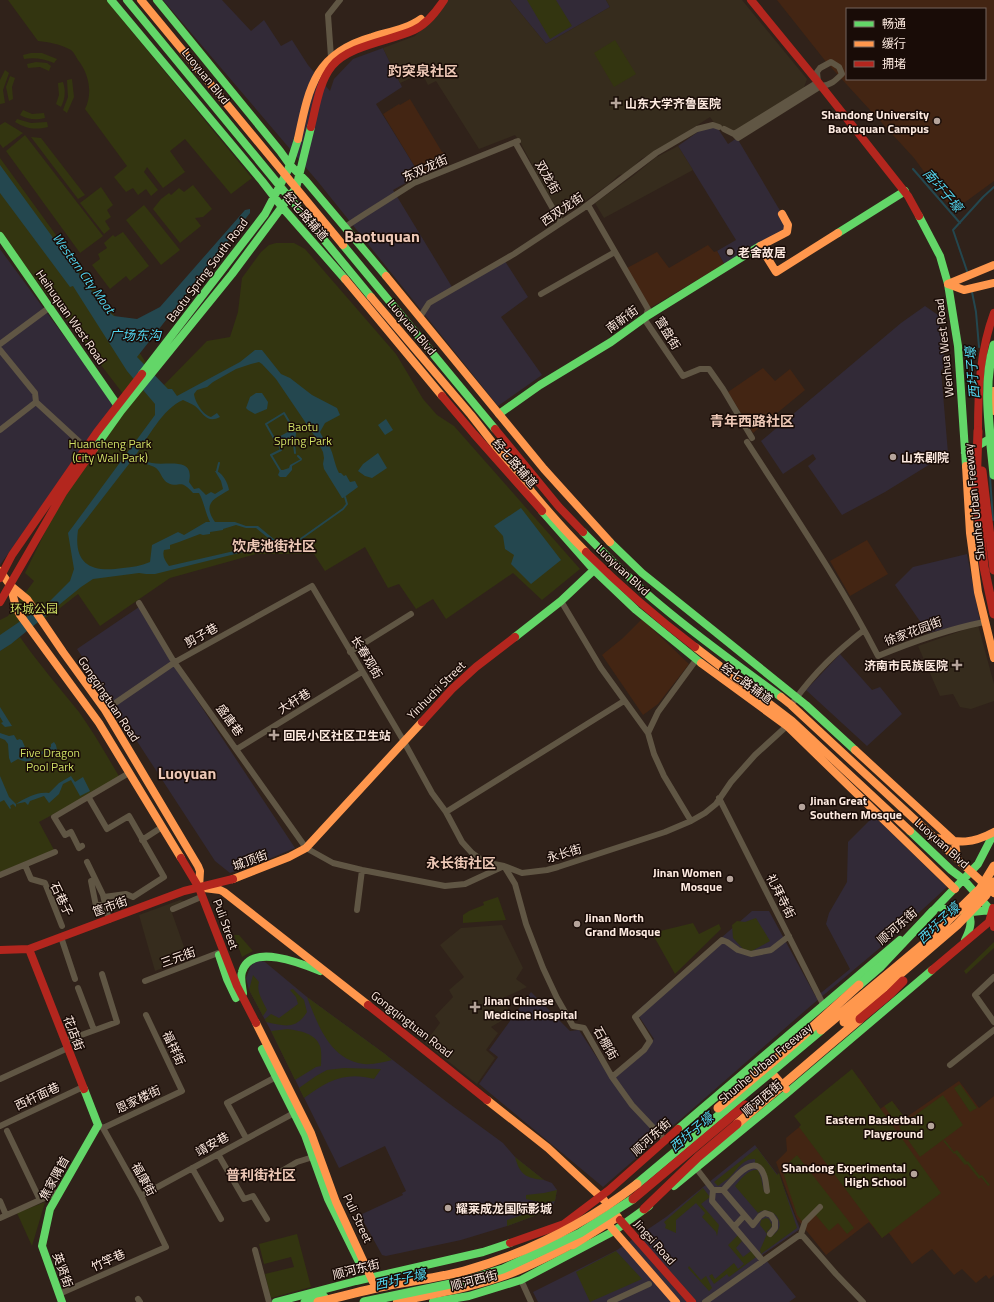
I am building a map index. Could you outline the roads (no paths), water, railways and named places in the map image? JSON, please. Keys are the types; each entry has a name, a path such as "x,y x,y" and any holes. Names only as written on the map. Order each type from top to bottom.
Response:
{"main road":[{"name":"经七路辅道","path":"111,0 262,181 274,198 362,299 474,434 596,568 636,610 696,660 789,724 955,889"},
{"name":"Luoyuan Blvd","path":"127,0 596,568 615,581 789,724 951,870 963,879 991,909"},
{"name":"Luoyuan Blvd","path":"141,0 559,507 605,555 659,604 708,643 794,701 934,838 994,893"},
{"name":"经七路辅道","path":"157,0 290,165 306,181 345,227 544,469 594,526 642,573 794,701 955,842"},
{"path":"286,176 294,154 308,93 316,75 324,64 344,48 357,42 403,28 418,21 434,6 438,0"},
{"path":"296,188 319,95 327,74 333,65 340,59 356,50 414,30 427,21 444,0"},
{"name":"Wenhua West Road","path":"751,0 825,84 908,196 940,256 948,284 958,346 970,533 978,592 984,622 994,658"},
{"name":"Baotu Spring South Road","path":"152,368 260,220 286,176"},
{"name":"Baotu Spring South Road","path":"152,368 232,274 296,188"},
{"path":"760,246 776,272 904,191"},
{"name":"南新街","path":"499,414 540,385 611,342 647,316 760,246 787,232 788,225 782,214"},
{"name":"Heihuquan West Road","path":"0,236 119,408"},
{"path":"948,284 994,265"},
{"path":"948,284 964,290 994,284 985,269"},
{"path":"994,313 988,327 982,353 978,393 976,489 984,568 994,614"},
{"name":"Shunhe Urban Freeway","path":"994,345 991,353 987,387 994,475"},
{"path":"994,367 992,380 994,411"},
{"path":"10,585 1,575 12,555 86,448 152,368"},
{"path":"0,602 63,493 119,408"},
{"name":"Shunhe Urban Freeway","path":"978,431 994,570"},
{"path":"965,453 994,436"},
{"name":"Yinhuchi Street","path":"306,848 404,740 461,680 561,602 596,568"},
{"name":"Gongqingtuan Road","path":"10,585 30,602 71,664 105,710 198,866 200,871 200,893"},
{"name":"Gongqingtuan Road","path":"10,585 16,607 20,615 94,715 200,893"},
{"path":"934,838 968,843 979,841 994,833"},
{"path":"654,1171 684,1136 796,1042 882,966 963,879 974,874 994,833"},
{"path":"955,842 957,858"},
{"name":"城顶街","path":"200,893 289,857 306,848"},
{"name":"Shunhe Urban Freeway","path":"318,1302 380,1287 463,1271 526,1250 577,1225 603,1209 654,1171 925,943 980,890 994,866"},
{"name":"Shunhe Urban Freeway","path":"364,1302 465,1281 503,1269 573,1236 638,1196 957,925 986,895 994,882"},
{"name":"Gongqingtuan Road","path":"200,893 220,890 224,892 548,1148 604,1200"},
{"name":"筐市街","path":"1,948 29,949 184,891 200,893"},
{"name":"Puli Street","path":"200,893 227,979 305,1135 328,1198 361,1266 370,1277"},
{"name":"Puli Street","path":"200,893 249,1013 311,1133 336,1202 360,1252 370,1277"},
{"path":"935,909 953,909 978,912 991,909"},
{"name":"顺河东街","path":"276,1302 370,1277 483,1252 564,1224 592,1203 604,1200 665,1140 935,909"},
{"name":"顺河西街","path":"433,1302 469,1296 521,1280 606,1221 624,1225 788,1092 989,922 991,909"},
{"path":"963,944 970,932 971,921 968,911"},
{"path":"994,921 994,927"},
{"path":"644,1209 698,1157 890,994 957,925"},
{"name":"花店街","path":"29,949 66,1045 100,1126"},
{"path":"249,1013 241,980 242,970 248,962 264,956 292,961 306,965 333,978"},
{"path":"760,1059 788,1092"},
{"name":"焦家隅首","path":"42,1246 50,1209 100,1126"},
{"name":"Jingsi Road","path":"604,1200 692,1302"},
{"name":"Jingsi Road","path":"592,1203 676,1302"},
{"name":"顺河西街","path":"521,1280 606,1221 617,1216"},
{"path":"305,1302 379,1283 462,1265 528,1244 552,1233 564,1224"},
{"path":"397,1302 463,1288 508,1275 579,1241"},
{"name":"英贤街","path":"42,1246 60,1298"},
{"path":"370,1277 383,1302"}],"street":[{"path":"331,57 328,15 340,0"},
{"path":"831,62 840,66 842,74 825,84 819,70 831,62"},
{"name":"西双龙街","path":"420,318 430,303 514,254 588,205 656,153 697,129 713,125 734,134 825,84"},
{"name":"双龙街","path":"517,142 561,223"},
{"name":"东双龙街","path":"345,227 414,183 517,142"},
{"name":"营盘街","path":"588,205 648,309 645,320 683,376 700,369 709,369 723,389 750,440"},
{"path":"541,294 615,252"},
{"path":"0,344 50,307"},
{"path":"0,350 35,393 36,402 86,448"},
{"path":"0,430 36,402"},
{"name":"徐家花园街","path":"750,440 828,569 878,656 923,638 984,622"},
{"name":"长春观街","path":"312,586 350,652 404,740 432,793 446,812"},
{"name":"剪子巷","path":"105,710 174,662 312,586"},
{"path":"978,592 994,589"},
{"path":"561,602 601,668 648,733 654,754 664,776 690,821"},
{"name":"盛唐巷","path":"139,603 174,662 306,848"},
{"path":"350,652 412,614"},
{"path":"794,701 810,680 838,651 864,630"},
{"path":"648,733 658,712 696,660"},
{"name":"大杆巷","path":"237,749 362,672"},
{"path":"446,812 624,701"},
{"name":"永长街","path":"446,812 462,842 472,853 484,862 504,866 522,873 547,870 583,860 602,852 665,832 705,813 716,804 731,782 755,755 789,724"},
{"path":"82,846 79,848 70,832 65,835 54,817 129,773"},
{"path":"88,798 107,830 129,816 164,877 133,897 126,894 104,897"},
{"name":"礼拜寺街","path":"719,798 823,1004"},
{"path":"142,840 162,827"},
{"path":"306,848 333,863 444,886 465,884 504,866"},
{"path":"0,875 55,852"},
{"path":"87,862 104,897 109,920"},
{"name":"石巷子","path":"25,865 32,879 45,883 62,926"},
{"name":"石棚街","path":"504,866 515,884 526,924 542,968 573,1026 584,1028 612,1077 632,1105 665,1140"},
{"path":"357,910 362,870"},
{"path":"91,881 96,906 105,904"},
{"path":"173,909 200,893"},
{"path":"612,1077 644,1050 650,1041 635,1016 722,940 738,950 751,954 771,950 789,936"},
{"path":"61,937 75,979"},
{"name":"三元街","path":"145,981 218,953"},
{"path":"0,1079 94,1030 117,1022 102,974"},
{"path":"994,977 975,995 994,1022"},
{"path":"78,988 94,1030"},
{"name":"福祥街","path":"146,1015 182,1091"},
{"path":"950,1065 994,1030"},
{"path":"246,1138 227,1103 276,1077"},
{"name":"西杆面巷","path":"0,1126 83,1087"},
{"name":"恩家楼街","path":"100,1126 182,1091"},
{"name":"靖安巷","path":"141,1196 294,1113"},
{"name":"福康街","path":"100,1126 141,1196 166,1247"},
{"path":"7,1130 40,1200"},
{"path":"218,1154 244,1199 253,1196 267,1218"},
{"path":"273,1176 297,1162 313,1157"},
{"path":"713,1190 722,1190 745,1168 753,1165 760,1168 764,1175 767,1191"},
{"path":"192,1168 221,1219"},
{"path":"696,1168 713,1190 712,1202 763,1261"},
{"path":"722,1190 753,1225 760,1216 765,1213 771,1215 775,1221 775,1228 770,1234"},
{"path":"0,1218 60,1191"},
{"path":"0,1201 6,1215"},
{"path":"705,1302 801,1234 805,1222 820,1207"},
{"path":"734,1227 744,1216"},
{"path":"801,1234 863,1302"},
{"name":"竹竿巷","path":"60,1298 166,1247"},
{"path":"255,1250 269,1302"},
{"path":"521,1280 531,1302"},
{"path":"610,1302 649,1284"}],"water":[{"name":"广场东沟","path":"0,165 105,309 114,316 137,319 160,307 245,210 250,209 250,213 137,357 168,389 172,389 177,396 240,362 255,350 262,350 281,374 290,378 312,395 337,408 340,415 325,423 320,432 331,449 339,473 344,476 346,475 350,482 355,481 358,487 342,498 324,469 323,452 316,438 276,379 262,364 259,362 236,369 207,387 197,390 194,394 198,404 205,414 211,417 217,413 220,417 216,419 208,418 195,406 183,400 176,404 162,417 135,456 152,463 172,463 184,465 188,468 190,474 189,482 194,489 199,488 206,495 211,492 215,494 223,489 221,481 215,471 217,471 225,479 229,490 215,499 210,506 211,516 215,522 235,522 246,526 258,526 275,540 289,540 296,547 275,546 259,548 155,574 139,573 93,579 0,651 0,635 50,601 70,581 74,569 68,533 155,415 155,404 127,371 73,286 70,287 0,193","holes":["132,460 148,464 156,468 164,480 168,483 175,485 182,484 193,493 199,493 210,522 206,522 184,535 178,532 152,545 150,562 133,567 112,569 94,567 87,564 82,559 77,542 78,530","236,525 246,528 256,528 273,542 169,566 165,560 163,554 164,550 170,549 170,545 200,534 210,534 210,532 223,530"]},
{"path":"256,393 262,393 268,402 267,409 255,414 246,408 250,397"},
{"path":"386,419 393,430 385,435 378,425"},
{"path":"294,430 294,437 289,442 280,446 275,440"},
{"path":"378,453 387,468 372,478 365,476 358,471 363,464"},
{"path":"301,459 302,460 292,466 292,470 286,477 280,477 278,475 280,470 289,468 290,465"},
{"path":"521,508 561,560 531,584 511,564 514,555 505,549 503,536 494,526"},
{"path":"0,707 12,726 5,727 1,723 3,722 0,717"},
{"path":"0,733 9,736 14,735 17,740 22,740 25,747 20,750 19,757 30,757 51,747 51,744 54,742 57,750 43,754 29,761 18,759 11,763 8,744 5,740 0,738"},
{"path":"0,776 9,797 16,804 16,807 13,804 10,806 10,809 4,800 0,802"},
{"path":"71,776 75,782 83,777 90,791 80,796 71,780 63,784 59,794 49,803 44,796 30,801 28,805 25,802 16,804 27,797 36,794 49,793 59,783"}],"waterway":[{"name":"南圩子壕","path":"913,169 960,223"},
{"name":"西圩子壕","path":"968,274 953,230 994,187"},
{"name":"西圩子壕","path":"972,292 976,312 979,347"},
{"path":"284,413 294,430 275,440 266,424 284,413"},
{"path":"295,433 295,453"},
{"path":"275,440 278,442 281,450 271,455 280,470"},
{"path":"298,456 301,459"},
{"path":"217,471 219,463"},
{"name":"西圩子壕","path":"990,477 993,520"},
{"path":"291,544 295,543 343,509 347,504 345,497"}],"place":[{"name":"山东大学齐鲁医院","path":"616,103"},
{"name":"Shandong University Baotuquan Campus","path":"937,121"},
{"name":"老舍故居","path":"730,252"},
{"name":"山东剧院","path":"893,457"},
{"name":"济南市民族医院","path":"957,665"},
{"name":"回民小区社区卫生站","path":"274,735"},
{"name":"Jinan Great Southern Mosque","path":"802,807"},
{"name":"Jinan Women Mosque","path":"730,879"},
{"name":"Jinan North Grand Mosque","path":"577,924"},
{"name":"Jinan Chinese Medicine Hospital","path":"475,1007"},
{"name":"Eastern Basketball Playground","path":"931,1126"},
{"name":"Shandong Experimental High School","path":"914,1174"},
{"name":"耀莱成龙国际影城","path":"448,1208"}],"district":[{"name":"趵突泉社区","path":"423,70"},
{"name":"Baotuquan","path":"382,236"},
{"name":"青年西路社区","path":"752,420"},
{"name":"饮虎池街社区","path":"274,545"},
{"name":"Luoyuan","path":"187,773"},
{"name":"永长街社区","path":"461,862"},
{"name":"普利街社区","path":"261,1174"}],"water label":[{"name":"Western City Moat","path":"84,273"}],"park label":[{"name":"Baotu Spring Park","path":"303,433"},
{"name":"Huancheng Park (City Wall Park)","path":"110,450"},
{"name":"环城公园","path":"34,608"},
{"name":"Five Dragon Pool Park","path":"50,759"}]}
